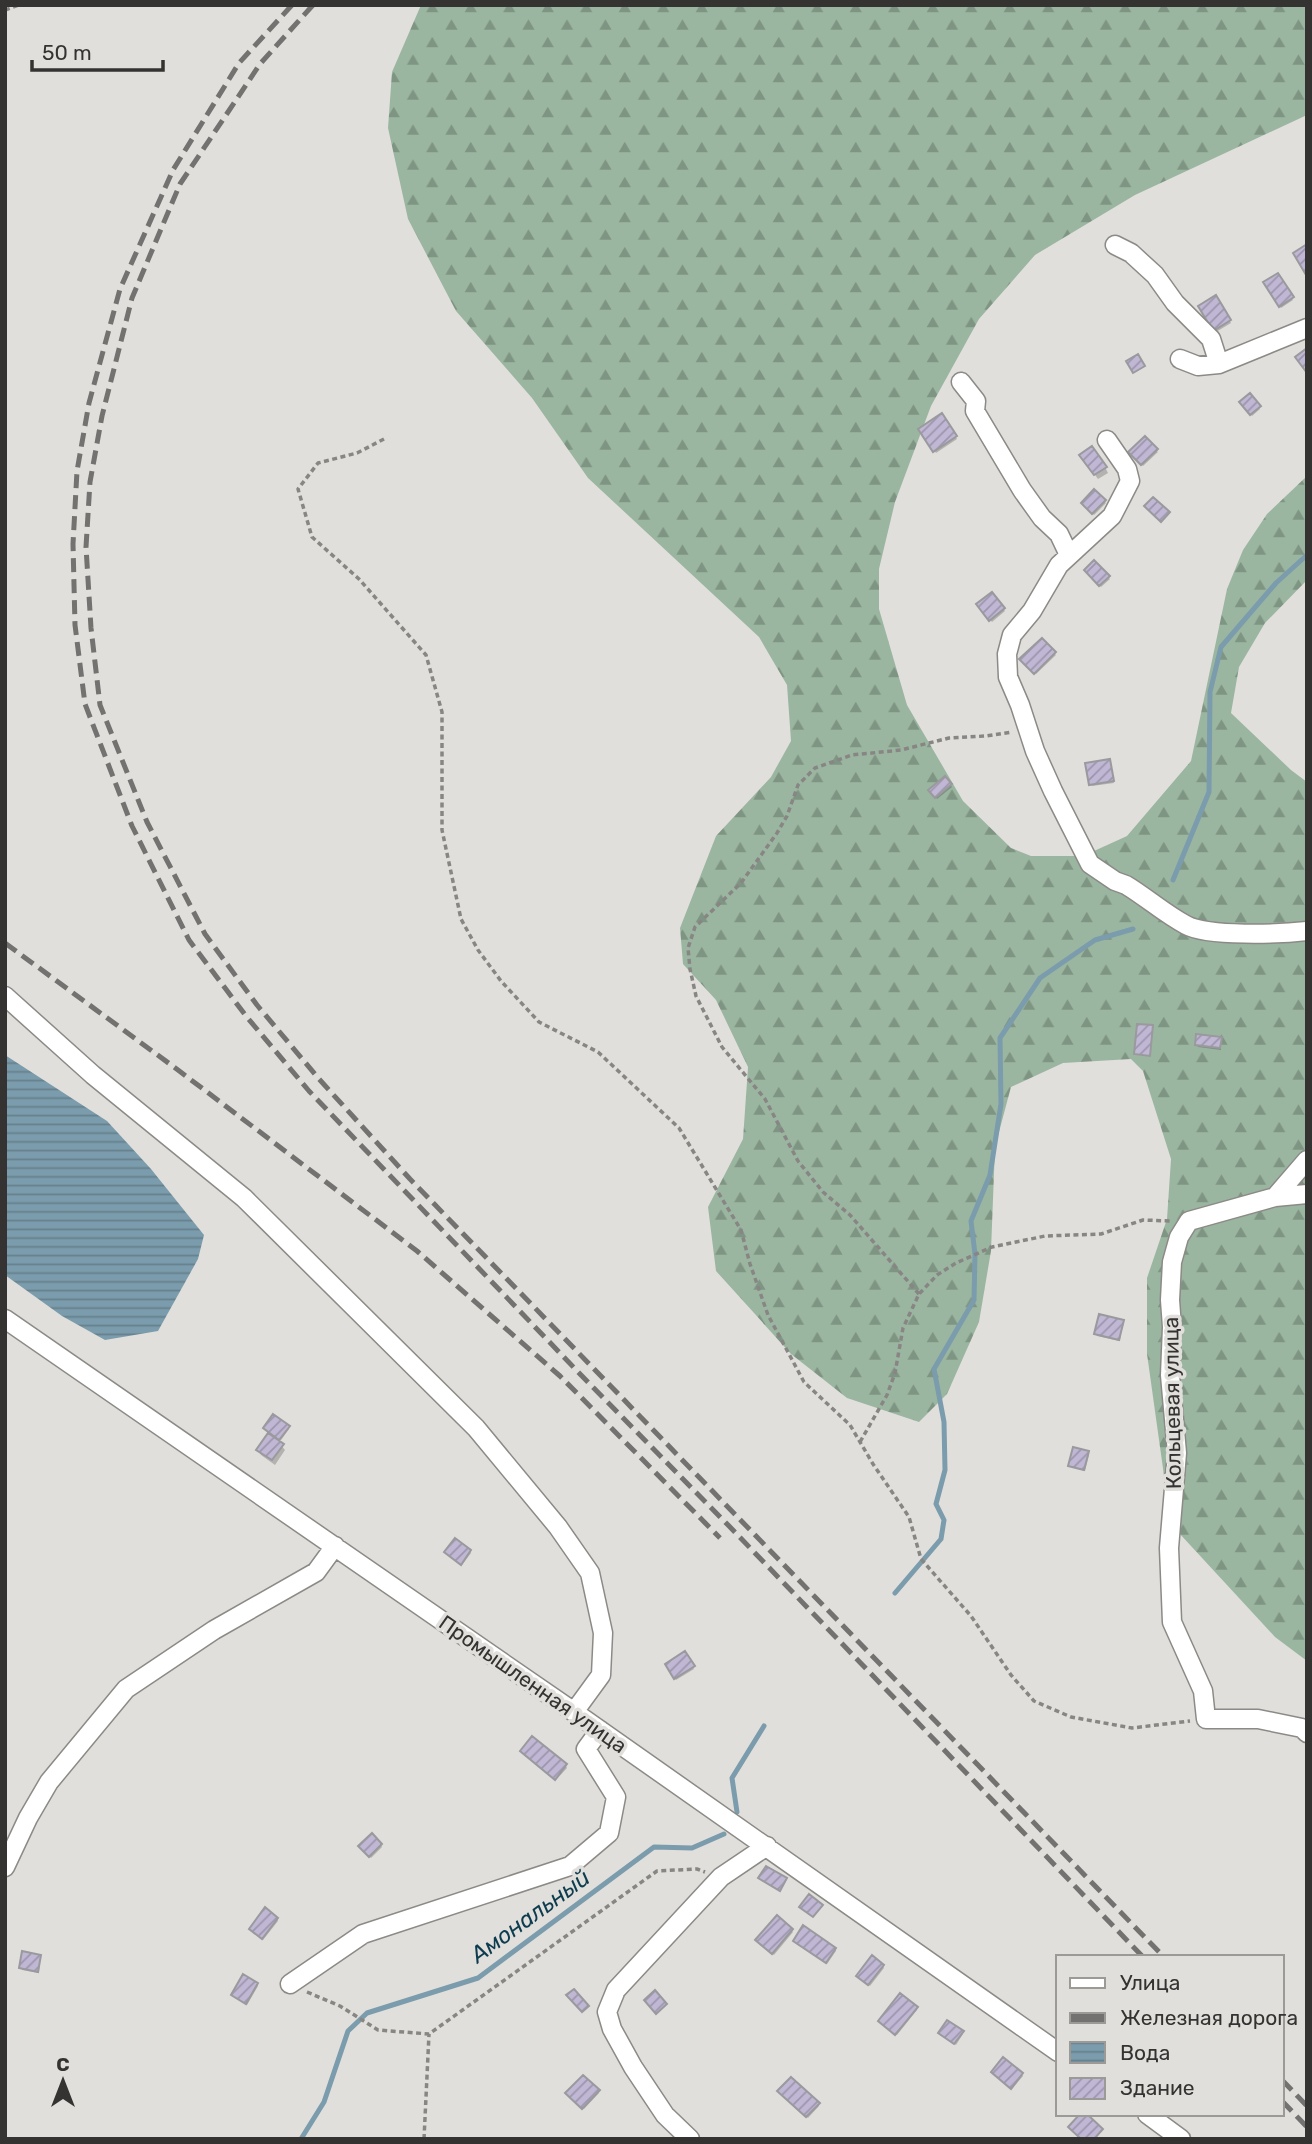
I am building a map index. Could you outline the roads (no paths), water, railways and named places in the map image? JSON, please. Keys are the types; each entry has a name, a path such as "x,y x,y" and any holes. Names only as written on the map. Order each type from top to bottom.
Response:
{"street":[{"path":"1115,245 1131,253 1155,275 1175,303 1211,339 1219,364"},
{"path":"1180,359 1198,366 1219,364 1307,328"},
{"path":"961,382 976,401 975,411 1022,489 1042,518 1059,534 1069,555"},
{"path":"1107,440 1127,469 1130,481 1112,516 1059,565 1031,611 1012,635 1009,644 1008,677 1035,751 1090,864 1115,881 1146,897 1188,927 1274,934 1307,931"},
{"path":"5,996 93,1075 244,1198 476,1428 558,1527 590,1573 603,1633 601,1675 574,1712"},
{"path":"1275,1197 1307,1160"},
{"path":"1275,1197 1307,1194"},
{"name":"Кольцевая улица","path":"1275,1197 1189,1222 1179,1237 1172,1262 1170,1375 1177,1452 1169,1548 1172,1622 1203,1692 1206,1719 1258,1719 1302,1728 1307,1733"},
{"name":"Промышленная улица","path":"5,1319 767,1846 1056,2051"},
{"path":"5,1867 28,1818 49,1782 126,1689 214,1630 316,1572 335,1546"},
{"path":"290,1984 363,1934 570,1866 609,1833 616,1797 586,1749 600,1730"},
{"path":"690,2139 665,2115 633,2067 612,2029 607,2012 616,1990 720,1877 767,1846"},
{"path":"1150,2116 1181,2139"}],"water":[{"path":"5,1055 107,1121 151,1169 204,1235 198,1259 158,1331 105,1340 62,1316 5,1275"}],"waterway":[{"path":"1173,880 1209,792 1210,692 1221,647 1276,583 1307,555"},
{"name":"Амональный","path":"895,1593 941,1539 944,1520 936,1504 945,1470 944,1422 934,1369 974,1300 975,1254 971,1221 990,1175 1001,1104 1000,1038 1040,978 1095,940 1133,929"},
{"name":"Амональный","path":"737,1812 732,1778 764,1726"},
{"name":"Амональный","path":"301,2139 324,2102 348,2031 367,2013 478,1978 654,1847 692,1848 724,1834"}],"railway":[{"path":"292,5 239,63 173,170 120,289 89,403 77,471 73,544 75,625 85,704 132,826 189,940 246,1016 309,1091 1141,1955"},
{"path":"313,5 260,64 180,184 132,298 102,416 90,482 86,547 91,628 100,705 147,822 205,934 257,1005 319,1079 410,1179 1162,1955"},
{"path":"5,943 417,1251 560,1376 720,1538"},
{"path":"1284,2082 1307,2106"},
{"path":"1284,2103 1307,2127"}]}
